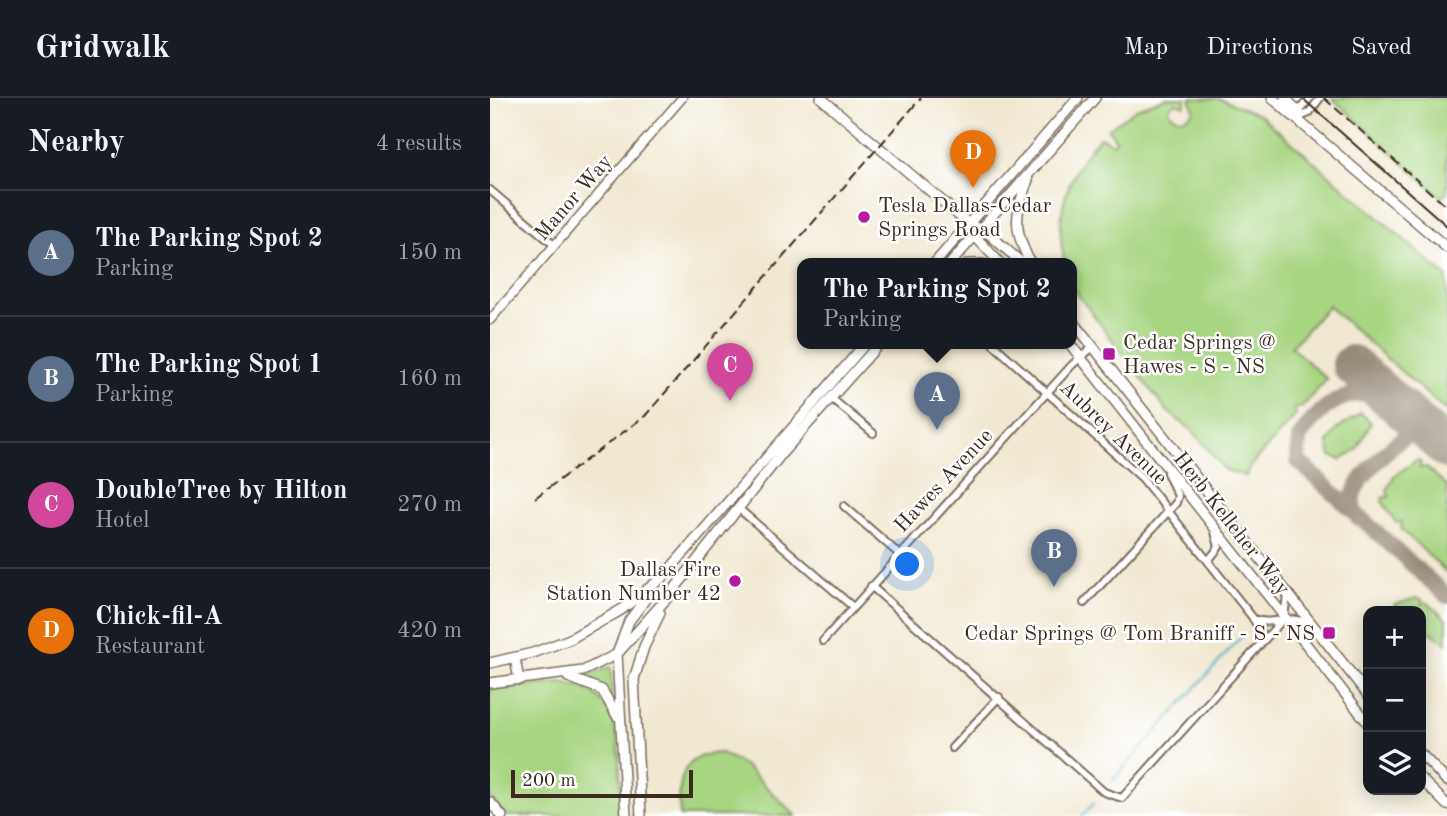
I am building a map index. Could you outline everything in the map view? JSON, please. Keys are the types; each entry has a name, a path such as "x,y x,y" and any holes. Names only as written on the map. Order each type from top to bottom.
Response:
{"main road":[{"path":"821,98 968,224 981,228 1016,258"},
{"path":"939,258 1078,98"},
{"path":"955,258 1095,98"},
{"path":"1272,98 1447,248"},
{"path":"1285,98 1295,108 1298,118"},
{"path":"1028,258 1019,240 1016,218 1032,171"},
{"path":"968,224 973,237 995,258"},
{"name":"Herb Kelleher Way","path":"1077,326 1363,689"},
{"path":"490,683 559,676 596,667 617,654 668,597 861,349"},
{"path":"626,816 617,654 629,621 759,463 873,349"},
{"name":"Herb Kelleher Way","path":"1073,349 1363,717"},
{"path":"759,463 768,471"},
{"path":"683,553 694,564"},
{"path":"490,663 515,658 570,639 609,618 663,577"},
{"path":"641,816 634,679 643,648 668,597"},
{"path":"515,658 519,680"},
{"path":"559,676 587,682 602,690 620,725"},
{"path":"1426,759 1447,781"},
{"path":"1426,784 1447,805"},
{"path":"490,802 502,816"}],"street":[{"name":"Manor Way","path":"490,320 682,98"},
{"path":"1298,118 1302,107 1310,98"},
{"path":"1298,118 1309,113 1320,98"},
{"path":"490,190 554,245"},
{"name":"Hawes Avenue","path":"823,641 899,554 1094,346"},
{"name":"Aubrey Avenue","path":"999,349 1142,478 1253,618 1264,638"},
{"path":"827,395 873,433"},
{"path":"1084,603 1176,503 1178,496 1160,459"},
{"path":"845,506 899,554"},
{"path":"738,508 853,607"},
{"path":"1208,561 1219,547 1209,521"},
{"path":"871,586 1104,792 1122,798 1284,618 1287,594"},
{"path":"1253,618 1267,622 1284,618 1302,620 1314,628"},
{"path":"953,748 999,697"}],"green space":[{"path":"1166,98 1185,98 1185,106 1175,103 1169,108 1171,114 1180,118 1194,111 1190,98 1221,99 1260,115 1447,277 1447,412 1328,306 1291,347 1327,379 1301,408 1294,408 1296,415 1250,466 1246,476 1225,470 1194,432 1167,411 1078,295 1077,258 1064,258 1062,212 1071,180 1100,137 1113,144 1116,140 1108,129 1136,109"},
{"path":"1332,98 1447,98 1447,193 1441,197"},
{"path":"1361,413 1371,423 1357,449 1341,460 1331,456 1328,443 1337,429"},
{"path":"1417,460 1421,462 1420,468 1426,467 1447,486 1447,573 1401,529 1402,522 1396,523 1382,501 1383,497 1389,497 1387,490 1394,476"},
{"path":"1416,598 1422,599 1422,604 1427,602 1447,620 1447,644 1426,629 1426,606 1394,605"},
{"path":"610,667 611,669 612,698 585,677"},
{"path":"562,683 584,688 599,699 610,714 619,753 621,816 507,816 490,798 490,689"},
{"path":"721,753 744,765 796,816 680,816 681,781 689,764 697,758"}],"waterway":[{"path":"1113,780 1241,637"},
{"path":"1082,816 1094,803"}],"taxiway":[{"path":"1393,401 1364,394 1351,396 1328,406 1317,415 1299,438 1298,461 1447,596"},
{"path":"1358,518 1353,497 1361,480 1379,459 1400,441 1416,432 1438,441"}],"runway":[{"path":"1352,365 1447,449"}],"tram line":[{"path":"1302,98 1447,226"}],"railway":[{"path":"535,498 645,416 921,98"},
{"path":"1324,98 1447,207"}],"place":[{"name":"Chick-fil-A","path":"973,188"},
{"name":"Tesla Dallas-Cedar Springs Road","path":"864,217"},
{"name":"Cedar Springs @ Hawes - S - NS","path":"1109,354"},
{"name":"DoubleTree by Hilton","path":"730,401"},
{"name":"The Parking Spot 2","path":"937,430"},
{"name":"Dallas Fire Station Number 42","path":"735,581"},
{"name":"The Parking Spot 1","path":"1054,587"},
{"name":"Cedar Springs @ Tom Braniff - S - NS","path":"1329,633"}]}
